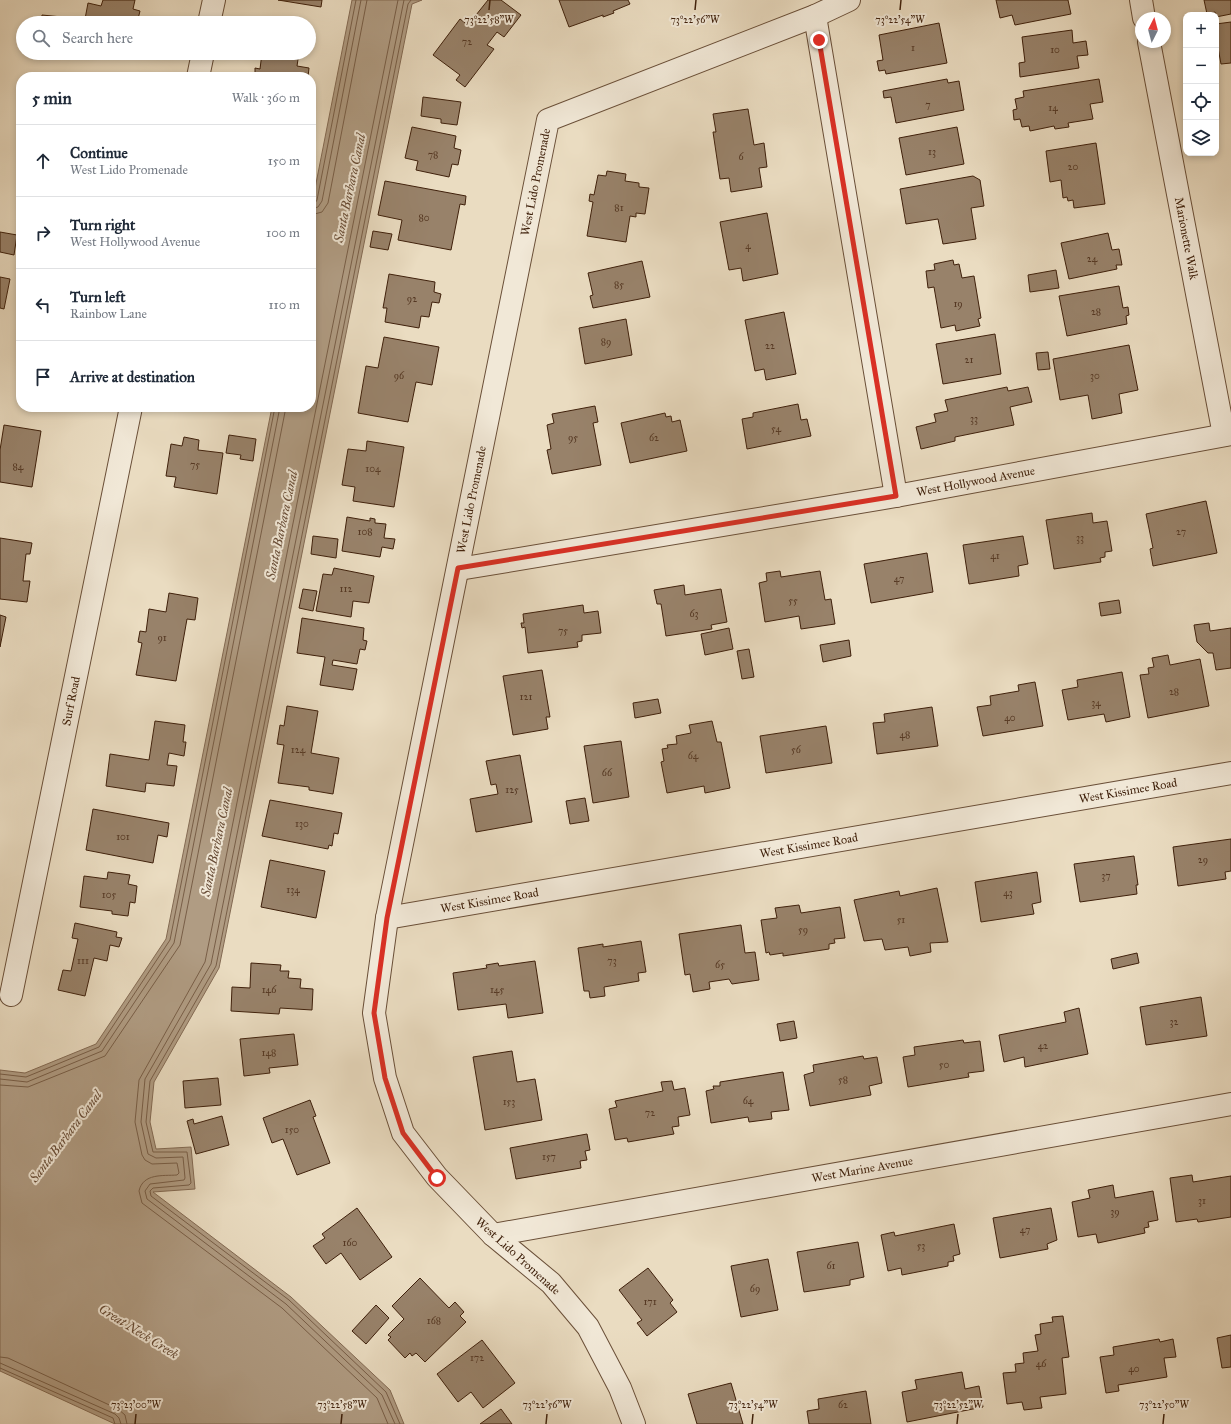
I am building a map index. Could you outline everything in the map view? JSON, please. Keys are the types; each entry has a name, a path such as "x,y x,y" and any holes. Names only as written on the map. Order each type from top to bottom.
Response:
{"street":[{"path":"211,16 214,0"},
{"name":"West Lido Promenade","path":"634,1424 620,1388 588,1327 551,1283 493,1235 437,1178 403,1133 385,1078 374,1013 387,918 548,120 815,16 849,0"},
{"path":"1141,0 1143,12"},
{"path":"815,16 896,496"},
{"name":"Marionette Walk","path":"1150,48 1228,434"},
{"path":"199,72 202,60"},
{"name":"Surf Road","path":"12,995 130,412"},
{"name":"West Hollywood Avenue","path":"458,568 896,496 1228,434"},
{"name":"West Kissimee Road","path":"387,918 1231,773"},
{"name":"West Marine Avenue","path":"493,1235 1231,1104"}],"water":[{"path":"352,0 422,0 412,4 219,968 154,1082 150,1122 156,1149 191,1147 195,1189 153,1192 291,1297 390,1390 404,1424 115,1424 0,1371 0,1070 25,1073 96,1044 166,939 271,412 316,412 316,184"}],"building":[{"path":"103,0 135,0 133,9 140,11 139,16 86,16 88,3 101,6"},
{"path":"278,0 322,0 321,7"},
{"path":"488,0 501,0 521,15 504,37 497,32 487,45 494,49 465,87 456,80 460,75 433,55 460,19 468,25"},
{"path":"559,0 628,0 630,4 613,11 614,13 603,17 603,15 569,27"},
{"path":"996,0 1068,0 1071,14 1015,25 1012,15 1000,18"},
{"path":"1204,0 1231,0 1231,14 1219,16 1219,12 1207,12"},
{"path":"1231,22 1231,63 1221,64 1219,53 1219,24"},
{"path":"939,23 947,63 886,74 885,70 879,71 877,61 883,60 879,35"},
{"path":"1072,30 1073,43 1086,41 1088,55 1077,56 1079,68 1020,77 1019,63 1025,62 1022,37"},
{"path":"261,60 298,60 297,66 309,68 309,72 255,72 255,68 260,69"},
{"path":"947,79 948,83 959,81 964,110 896,123 891,97 884,98 883,91"},
{"path":"1099,79 1103,102 1090,104 1093,119 1068,123 1069,127 1055,129 1054,126 1030,131 1029,126 1022,127 1020,119 1014,120 1013,110 1017,109 1015,99 1024,97 1023,91"},
{"path":"423,97 461,102 457,125 441,123 441,119 421,116"},
{"path":"748,109 754,145 764,143 767,167 759,168 762,187 731,192 729,178 720,179 713,132 716,132 713,114"},
{"path":"412,127 456,136 454,148 461,150 458,165 452,164 449,177 416,170 418,161 405,158"},
{"path":"957,127 964,164 906,175 899,138"},
{"path":"1096,143 1105,204 1074,208 1073,200 1068,201 1067,197 1063,198 1061,180 1050,182 1046,151"},
{"path":"607,171 626,174 625,181 639,183 639,187 649,188 645,214 636,213 636,217 630,216 626,242 587,236 593,202 589,201 590,194 594,195 598,175 606,176"},
{"path":"973,176 980,180 984,206 971,208 976,239 943,244 938,219 906,224 900,189"},
{"path":"385,181 466,196 465,205 460,204 451,250 398,240 402,220 378,215"},
{"path":"767,213 778,274 743,281 741,268 729,270 720,222"},
{"path":"373,231 392,234 388,250 370,247"},
{"path":"0,232 16,235 14,255 0,252"},
{"path":"1108,233 1112,250 1119,249 1122,265 1116,265 1117,269 1069,279 1061,243"},
{"path":"953,260 954,265 959,264 962,278 974,276 981,318 978,319 980,326 956,331 955,325 941,328 934,287 928,288 926,271 935,270 934,264"},
{"path":"642,261 650,297 593,308 590,296 593,295 588,273"},
{"path":"1056,270 1059,288 1030,292 1028,275"},
{"path":"389,274 435,282 434,292 441,294 439,303 432,302 429,317 421,316 419,328 385,322 387,308 383,308"},
{"path":"0,277 10,279 4,309 0,308"},
{"path":"1119,286 1123,308 1128,307 1129,315 1126,316 1127,324 1067,336 1059,296"},
{"path":"784,312 796,374 766,380 764,369 755,371 745,320"},
{"path":"626,319 632,355 585,364 579,328"},
{"path":"995,334 1001,374 943,384 936,344"},
{"path":"384,337 439,347 432,385 416,382 408,422 358,413 366,366 378,368"},
{"path":"1129,345 1138,390 1119,394 1122,413 1092,419 1088,395 1060,400 1053,359"},
{"path":"1048,352 1050,369 1038,370 1036,353"},
{"path":"1007,387 1008,391 1028,387 1032,402 1010,407 1014,425 955,437 955,441 921,449 916,427 936,422 934,414 948,411 945,400"},
{"path":"798,404 801,420 807,419 811,436 747,449 742,419 753,417 753,413"},
{"path":"595,406 598,422 593,423 601,465 552,474 547,450 551,449 547,425 554,423 552,414"},
{"path":"665,413 666,417 671,416 672,422 680,420 687,451 630,463 621,423"},
{"path":"4,425 41,431 32,487 0,482 0,450"},
{"path":"229,435 256,439 253,461 240,459 241,455 226,453"},
{"path":"184,437 199,440 198,450 223,453 217,494 174,487 176,477 166,476 171,444 182,446"},
{"path":"367,441 404,447 394,507 353,501 355,487 342,485 348,449 366,451"},
{"path":"1206,501 1217,553 1153,566 1150,549 1153,548 1146,514"},
{"path":"1092,513 1093,523 1107,521 1112,551 1105,552 1105,557 1100,558 1101,562 1054,569 1046,520"},
{"path":"347,517 370,521 370,518 375,519 375,523 386,524 384,538 395,539 393,549 382,547 380,557 342,551"},
{"path":"313,536 338,539 336,558 311,554"},
{"path":"1023,536 1028,564 1018,566 1019,576 969,584 963,545"},
{"path":"0,538 32,543 30,554 26,554 23,581 30,581 27,602 0,599"},
{"path":"927,553 933,592 871,603 864,564"},
{"path":"334,568 374,576 369,603 353,601 351,617 316,611 323,574 332,575"},
{"path":"780,571 781,577 820,571 825,600 831,599 835,624 801,629 799,616 765,622 759,583 767,581 766,573"},
{"path":"684,585 685,595 721,589 727,622 711,625 712,629 666,636 661,604 657,604 654,590"},
{"path":"303,589 317,591 313,611 299,608"},
{"path":"169,593 198,598 195,620 187,619 176,681 136,675 142,643 138,642 140,631 146,632 149,609 166,612"},
{"path":"1119,600 1121,613 1101,616 1099,603"},
{"path":"583,605 584,613 598,611 601,633 582,635 582,641 577,642 578,647 528,653 525,627 522,628 521,623 524,623 523,614"},
{"path":"0,615 6,617 0,647"},
{"path":"302,618 364,628 363,640 367,641 365,650 360,649 357,664 333,660 332,665 357,669 353,690 320,685 325,657 297,653"},
{"path":"1209,623 1210,631 1231,628 1231,668 1216,670 1213,653 1208,653 1197,642 1194,625"},
{"path":"729,628 733,649 705,655 701,634"},
{"path":"849,640 851,656 823,662 820,645"},
{"path":"749,649 754,677 742,679 737,651"},
{"path":"1168,655 1170,665 1200,659 1209,706 1148,718 1140,675 1149,674 1148,668 1154,667 1152,658"},
{"path":"542,670 550,717 546,717 548,729 513,735 503,676"},
{"path":"1122,672 1130,717 1106,722 1104,714 1068,720 1062,690 1078,687 1077,680"},
{"path":"1035,682 1043,726 983,736 977,707 991,705 990,696 1019,691 1018,685"},
{"path":"658,699 661,713 635,718 633,703"},
{"path":"287,706 318,711 311,753 339,758 333,794 309,790 309,787 278,783 284,745 277,744 280,725 284,726"},
{"path":"932,707 938,746 877,754 873,723 885,722 884,714"},
{"path":"155,721 185,725 183,742 186,742 184,756 169,753 167,765 177,766 174,786 146,783 145,792 106,786 110,754 149,760"},
{"path":"712,721 717,742 721,742 730,788 705,793 704,786 667,793 661,762 664,761 662,749 668,748 667,745 677,744 676,736 691,733 689,725"},
{"path":"826,726 832,763 766,773 760,736"},
{"path":"621,741 629,797 593,803 584,746"},
{"path":"520,755 532,822 476,832 470,799 498,794 496,784 491,785 486,761"},
{"path":"585,798 589,821 570,824 566,801"},
{"path":"270,800 342,813 338,834 334,833 332,846 329,845 328,849 262,836"},
{"path":"93,809 169,823 167,837 158,835 153,863 86,850"},
{"path":"1231,839 1231,871 1225,872 1226,879 1178,886 1173,847"},
{"path":"1134,856 1138,885 1136,885 1137,894 1080,902 1074,864"},
{"path":"270,860 325,871 316,918 261,907"},
{"path":"108,872 130,875 128,884 137,886 135,903 130,902 128,916 112,914 112,911 80,907 84,876 107,879"},
{"path":"1037,872 1041,902 1032,904 1034,914 981,922 975,882"},
{"path":"937,888 948,942 930,943 931,952 910,956 908,947 885,950 882,939 864,941 854,900 899,891 900,896"},
{"path":"799,905 801,913 840,907 845,938 834,939 835,943 829,944 829,949 783,956 783,953 770,955 769,952 766,953 761,920 777,918 775,908"},
{"path":"75,923 117,932 116,937 122,938 119,947 110,945 107,961 94,958 85,996 58,990 63,970 71,971 78,939 72,938"},
{"path":"741,925 745,953 755,952 759,980 732,984 729,979 709,982 710,989 693,992 690,974 685,975 679,934"},
{"path":"641,941 646,972 638,973 639,981 604,987 605,996 590,998 589,991 584,991 578,948 603,944 603,947"},
{"path":"1137,953 1139,963 1113,969 1111,959"},
{"path":"535,961 543,1013 508,1018 506,1004 458,1010 453,973 487,968 486,965 498,963 499,966"},
{"path":"251,963 281,965 280,971 289,971 288,978 301,979 300,988 313,989 312,1010 280,1008 279,1014 231,1011 232,987 250,988"},
{"path":"1201,997 1207,1036 1146,1045 1140,1007"},
{"path":"1079,1008 1088,1054 1025,1067 1024,1057 1004,1062 999,1035 1066,1022 1064,1012"},
{"path":"794,1021 797,1038 780,1041 777,1024"},
{"path":"294,1034 298,1065 269,1068 270,1073 244,1076 240,1039"},
{"path":"963,1040 964,1043 980,1041 984,1071 968,1073 969,1077 908,1087 903,1057 915,1055 914,1047"},
{"path":"512,1051 517,1082 535,1079 542,1120 485,1130 473,1057"},
{"path":"863,1056 864,1059 877,1057 882,1083 869,1086 871,1095 810,1106 804,1075 814,1072 813,1065"},
{"path":"783,1072 789,1110 771,1112 772,1119 749,1122 748,1117 711,1123 706,1091 714,1089 713,1086 720,1086 720,1082"},
{"path":"218,1078 221,1105 185,1108 183,1081"},
{"path":"672,1081 674,1090 685,1088 690,1115 678,1117 679,1126 672,1127 674,1134 628,1142 627,1138 615,1140 609,1109 617,1107 615,1101 663,1091 661,1082"},
{"path":"310,1100 316,1116 313,1117 330,1163 297,1175 283,1139 272,1143 263,1118"},
{"path":"222,1116 229,1145 196,1154 187,1121 193,1119 194,1124"},
{"path":"587,1134 590,1150 585,1151 587,1160 580,1161 581,1168 516,1179 510,1148"},
{"path":"1192,1175 1193,1182 1231,1176 1231,1217 1198,1222 1197,1219 1176,1222 1170,1178"},
{"path":"1113,1185 1115,1198 1153,1191 1158,1220 1148,1222 1149,1227 1144,1228 1145,1233 1098,1243 1096,1234 1078,1237 1072,1202 1090,1198 1088,1190"},
{"path":"357,1208 392,1257 360,1280 341,1253 326,1264 313,1246 325,1238 322,1234"},
{"path":"1051,1208 1057,1240 1047,1244 1048,1249 1000,1258 993,1218"},
{"path":"954,1224 960,1254 953,1256 954,1261 948,1262 948,1266 902,1275 901,1268 888,1271 881,1235 894,1232 895,1236"},
{"path":"858,1242 864,1277 850,1280 850,1285 804,1292 797,1252"},
{"path":"768,1259 778,1310 741,1317 731,1266"},
{"path":"648,1268 673,1300 670,1303 677,1312 647,1336 637,1323 642,1320 619,1290"},
{"path":"420,1278 449,1308 455,1302 464,1312 460,1316 466,1322 425,1362 416,1353 412,1356 410,1353 405,1358 388,1340 391,1337 388,1335 404,1319 392,1306"},
{"path":"376,1305 389,1318 366,1344 352,1331"},
{"path":"1063,1316 1069,1357 1062,1358 1066,1394 1040,1397 1042,1408 1024,1410 1022,1402 1007,1404 1003,1373 1016,1372 1015,1364 1024,1363 1023,1353 1038,1351 1035,1335 1041,1334 1040,1324 1053,1322 1052,1317"},
{"path":"1231,1335 1231,1367 1222,1368 1217,1338"},
{"path":"1159,1339 1160,1342 1173,1339 1176,1357 1164,1358 1167,1377 1118,1385 1119,1391 1106,1393 1100,1357 1114,1355 1113,1347"},
{"path":"482,1340 515,1383 483,1408 471,1392 458,1402 437,1374"},
{"path":"962,1372 965,1389 979,1386 983,1407 907,1422 902,1392 917,1389 915,1380"},
{"path":"731,1383 743,1424 697,1424 688,1394"},
{"path":"866,1391 871,1424 809,1424 807,1411 819,1409 818,1399"},
{"path":"501,1409 512,1424 480,1424"}],"route":[{"path":"437,1178 403,1133 385,1078 374,1013 387,918 458,568 896,496 819,40"}],"water label":[{"name":"Santa Barbara Canal","path":"349,188"},
{"name":"Santa Barbara Canal","path":"281,525"},
{"name":"Santa Barbara Canal","path":"216,842"},
{"name":"Santa Barbara Canal","path":"65,1136"},
{"name":"Great Neck Creek","path":"139,1331"}]}
